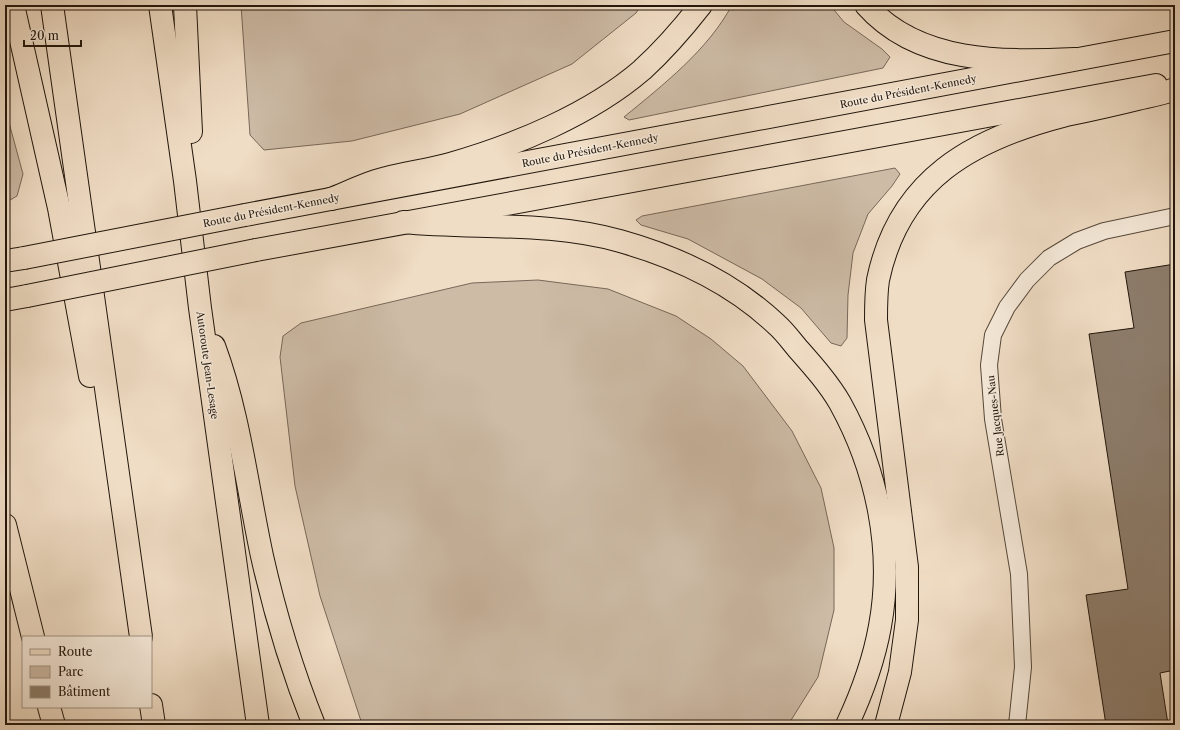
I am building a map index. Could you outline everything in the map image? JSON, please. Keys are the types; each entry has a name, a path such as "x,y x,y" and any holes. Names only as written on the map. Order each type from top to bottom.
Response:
{"main road":[{"path":"13,5 59,208 90,378 119,479"},
{"path":"52,5 141,636"},
{"name":"Autoroute Jean-Lesage","path":"160,5 185,181 200,308 258,725"},
{"path":"185,5 191,147 185,181"},
{"path":"331,199 377,180 449,164 483,153 560,121 596,101 641,70 679,33 701,5"},
{"path":"866,5 894,29 917,42 944,51 971,57 1006,60 1075,59"},
{"name":"Route du Président-Kennedy","path":"15,259 1175,41"},
{"path":"5,300 403,222 1175,81"},
{"path":"886,725 901,665 907,620 907,567 876,320 878,282 886,251 899,221 921,190 950,164 988,140 1065,116 1175,89"},
{"path":"403,222 443,226 545,227 619,241 692,267 723,284 752,304 778,326 819,372 839,403 865,454 875,489 881,524 884,559 884,602 874,657 858,701 847,725"},
{"path":"200,308 226,378 263,558 283,639 295,678 314,725"},
{"path":"5,525 33,636"},
{"path":"49,708 54,725"},
{"path":"151,708 154,725"}],"street":[{"name":"Rue Jacques-Nau","path":"1018,725 1023,667 1020,588 993,419 989,366 994,336 1007,307 1027,280 1049,258 1077,241 1104,231 1175,216"}],"green space":[{"path":"241,5 641,5 636,13 572,64 460,114 352,141 264,150 250,135"},
{"path":"732,5 830,5 844,22 882,49 890,57 883,68 629,120 624,117 684,66 698,52 722,21"},
{"path":"5,108 23,174 17,196 5,203"},
{"path":"895,168 900,174 892,186 868,214 853,253 848,295 847,338 841,346 831,343 801,308 762,279 688,239 641,225 636,220 642,216"},
{"path":"538,280 608,289 676,316 711,339 743,366 792,431 821,488 834,548 834,610 818,677 788,725 363,725 320,596 295,486 280,357 283,336 301,323 472,283"}],"building":[{"path":"1175,264 1175,670 1160,673 1168,724 1106,725 1086,595 1128,589 1089,334 1134,328 1125,272"}]}
